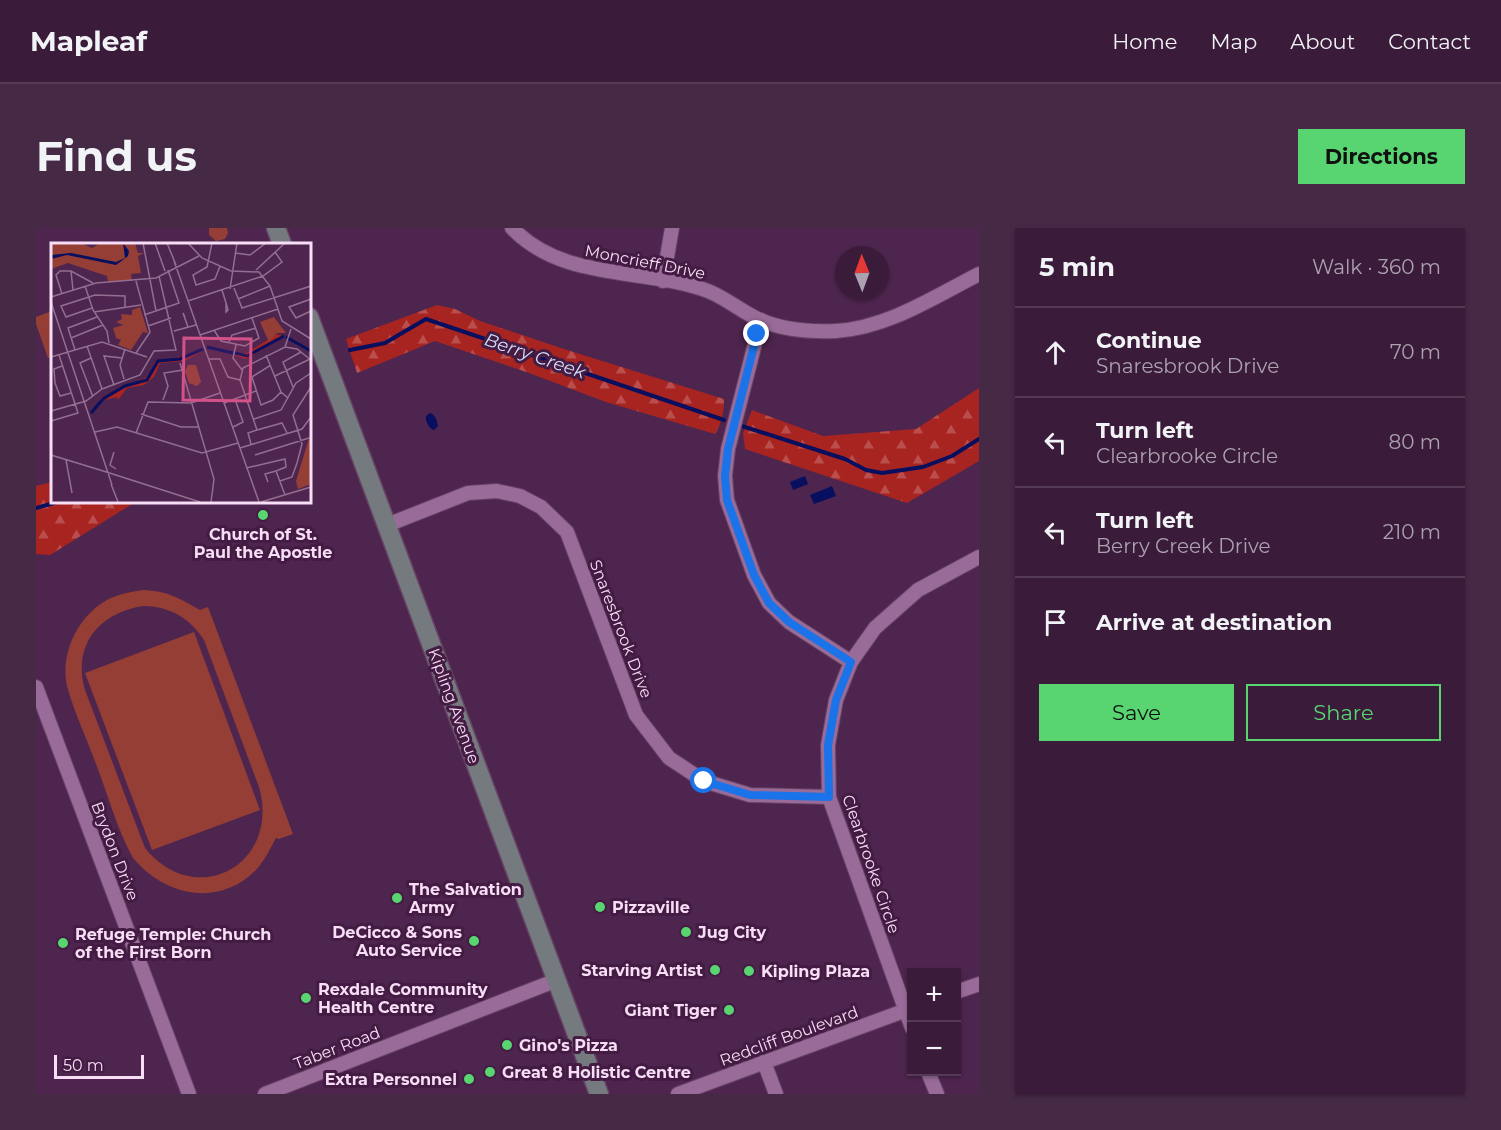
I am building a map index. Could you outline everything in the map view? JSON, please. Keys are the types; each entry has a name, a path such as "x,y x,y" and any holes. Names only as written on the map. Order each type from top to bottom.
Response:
{"main road":[{"path":"276,228 282,243"},
{"name":"Kipling Avenue","path":"310,320 599,1094"}],"street":[{"name":"Moncrieff Drive","path":"512,228 538,249 562,261 591,269 709,291 761,320 786,328 814,331 862,327 885,320 979,274"},
{"path":"663,281 672,228"},
{"path":"761,320 728,449 725,476 727,500 754,575 769,603 789,622 851,662"},
{"name":"Snaresbrook Drive","path":"387,525 468,493 497,491 520,496 541,507 567,532 636,715 669,758 704,781 750,795 829,797"},
{"name":"Clearbrooke Circle","path":"907,1007 829,797 828,745 836,700 851,662 875,628 918,590 979,558"},
{"name":"Brydon Drive","path":"36,687 189,1094"},
{"name":"Taber Road","path":"265,1094 557,980"},
{"path":"961,991 979,984"},
{"name":"Redcliff Boulevard","path":"678,1094 907,1010"},
{"path":"764,1062 776,1094"},
{"path":"930,1076 937,1094"}],"shaded area":[{"path":"209,228 227,228 228,233 225,239 216,241 209,235"},
{"path":"51,311 51,357 48,358 36,324 36,317"},
{"path":"430,413 435,417 438,426 434,430 426,420 426,416"},
{"path":"805,476 808,484 793,490 790,482"},
{"path":"832,486 836,496 814,504 810,495"},
{"path":"143,590 166,594 200,610 208,607 293,834 276,838 256,870 241,882 225,890 209,893 176,889 146,871 133,858 117,824 67,686 66,661 80,626 97,607 107,600","holes":["143,606 178,615 192,625 204,640 259,787 263,814 258,838 246,857 229,870 209,877 187,876 165,867 145,848 85,690 82,659 86,645 93,634 102,624 127,610"]},
{"path":"194,632 260,810 152,850 85,673"}],"green space":[{"path":"437,305 455,309 480,321 567,350 724,399 723,413 715,434 606,402 435,341 357,373 346,339"},
{"path":"979,388 979,461 907,503 745,449 743,433 752,410 823,436 916,429"},
{"path":"51,482 51,502 135,502 50,555 36,554 36,486"}],"waterway":[{"name":"Berry Creek","path":"350,350 385,343 426,319 724,420"},
{"name":"Berry Creek","path":"742,426 845,459 866,470 882,473 923,467 952,456 979,439"},
{"name":"Berry Creek","path":"36,508 57,502"}],"place":[{"name":"Church of St. Paul the Apostle","path":"263,515"},
{"name":"The Salvation Army","path":"397,898"},
{"name":"Pizzaville","path":"600,907"},
{"name":"Jug City","path":"686,932"},
{"name":"DeCicco & Sons Auto Service","path":"474,941"},
{"name":"Refuge Temple: Church of the First Born","path":"63,943"},
{"name":"Starving Artist","path":"715,970"},
{"name":"Kipling Plaza","path":"749,971"},
{"name":"Rexdale Community Health Centre","path":"306,998"},
{"name":"Giant Tiger","path":"729,1010"},
{"name":"Gino's Pizza","path":"507,1045"},
{"name":"Great 8 Holistic Centre","path":"490,1072"},
{"name":"Extra Personnel","path":"469,1079"}],"route":[{"path":"704,781 750,795 829,797 828,745 836,700 851,662 789,622 769,603 754,575 727,500 725,476 728,449 757,334"}]}
